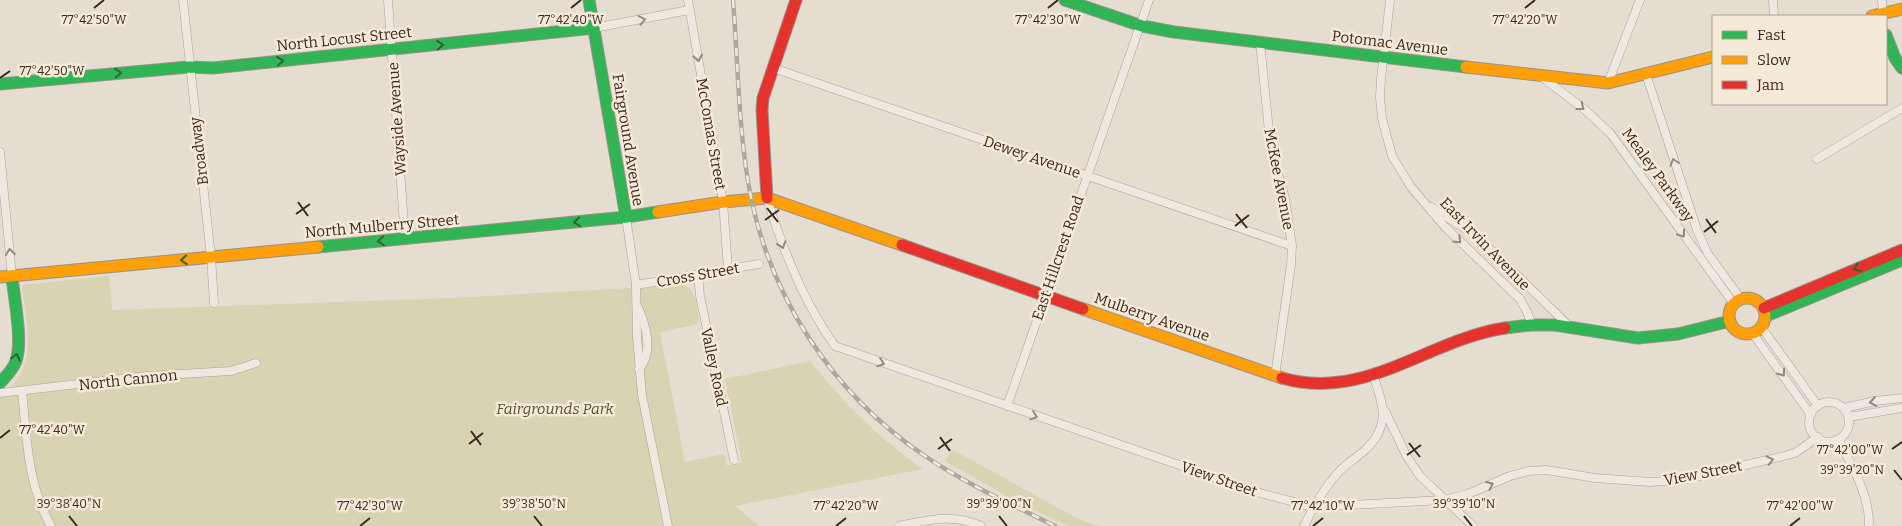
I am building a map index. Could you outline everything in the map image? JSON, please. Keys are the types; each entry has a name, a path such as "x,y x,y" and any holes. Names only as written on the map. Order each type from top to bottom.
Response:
{"street":[{"name":"Broadway","path":"183,0 211,257 214,303"},
{"name":"Wayside Avenue","path":"388,0 405,239"},
{"name":"Fairground Avenue","path":"589,0 636,285 639,369 642,395 668,526"},
{"name":"McComas Street","path":"688,0 723,202 728,269"},
{"path":"767,198 763,98 796,0"},
{"name":"Potomac Avenue","path":"1065,0 1142,26 1542,77 1608,83 1712,57"},
{"name":"East Hillcrest Road","path":"1006,406 1150,0"},
{"name":"East Irvin Avenue","path":"1390,0 1380,97 1382,118 1392,156 1400,171 1445,227 1520,299 1532,325"},
{"path":"1608,83 1640,0"},
{"path":"1773,0 1774,15"},
{"path":"1882,0 1879,15 1902,9"},
{"name":"North Locust Street","path":"0,84 189,66 214,68 594,28 689,10"},
{"path":"1887,38 1895,58 1902,68"},
{"name":"McKee Avenue","path":"1260,42 1271,150 1285,198 1292,246 1275,376"},
{"name":"Dewey Avenue","path":"772,68 1292,246"},
{"name":"Mealey Parkway","path":"1646,74 1697,230 1708,254 1737,301"},
{"name":"Mealey Parkway","path":"1542,77 1584,109 1610,134 1737,301"},
{"path":"1817,160 1902,108"},
{"path":"0,152 19,339 17,360 8,376 0,383"},
{"name":"North Mulberry Street","path":"0,277 626,218 723,202 767,198"},
{"name":"Mulberry Avenue","path":"767,198 1275,376 1302,383 1321,384 1352,381 1373,375 1474,335 1499,329 1532,325"},
{"name":"View Street","path":"767,198 784,251 795,277 814,314 835,346 1260,494 1313,507 1444,500 1468,494 1510,476 1528,471 1546,470 1622,482 1682,480 1795,453 1818,438"},
{"name":"East Irvin Avenue","path":"1425,204 1469,231 1569,326"},
{"path":"1758,331 1765,312 1902,250"},
{"path":"1765,312 1902,260"},
{"name":"Cross Street","path":"636,285 759,264"},
{"name":"Valley Road","path":"698,274 700,296 734,460"},
{"path":"1758,331 1746,335 1739,333 1733,328 1730,321 1730,309 1737,301 1754,299 1760,302 1765,312"},
{"path":"1532,325 1569,326 1626,337 1644,338 1678,334 1730,321"},
{"path":"1758,331 1818,406"},
{"path":"1758,331 1811,415"},
{"name":"North Cannon","path":"0,394 147,376 230,371 256,362"},
{"path":"1373,375 1384,409 1406,455 1420,476 1473,526"},
{"path":"22,391 29,464 33,484 40,505 51,526"},
{"path":"1844,408 1874,401 1902,398"},
{"path":"1826,402 1832,402 1844,408 1849,417 1849,426 1845,434 1838,440 1831,441 1818,438 1810,427 1811,415 1818,406 1826,402"},
{"path":"1849,417 1902,408"},
{"path":"1304,526 1313,507 1337,474 1373,442 1378,434 1384,409"},
{"path":"1838,440 1860,486 1868,509 1869,526"},
{"path":"899,526 947,518 960,519 981,526"}],"green space":[{"name":"Fairgrounds Park","path":"109,276 112,310 451,298 631,288 632,290 679,283 685,285 693,294 697,305 699,324 660,332 685,462 724,454 727,466 742,462 725,379 810,361 836,392 877,433 923,469 735,506 759,526 0,526 0,394 13,384 21,372 26,359 28,330 22,285"},
{"path":"953,450 1080,520 1099,526 1069,526 1019,503 945,461"}],"railway":[{"path":"733,0 742,136 748,181 757,222 770,262 787,300 808,336 832,371 860,402 891,431 956,476 1055,526"}],"traffic: fast":[{"path":"589,0 626,217"},
{"path":"1065,0 1142,26 1174,32 1466,67"},
{"path":"0,84 189,67 213,68 594,28"},
{"path":"1887,38 1895,58 1902,68"},
{"path":"318,247 626,217 658,212"},
{"path":"1766,316 1902,260"},
{"path":"0,383 13,367 18,352 19,342 12,276"},
{"path":"1505,328 1555,325 1638,338 1678,334 1730,321"}],"traffic: slow":[{"path":"1876,15 1902,9"},
{"path":"1466,67 1608,83 1712,57"},
{"path":"658,212 723,202 767,198 902,245"},
{"path":"0,277 318,247"},
{"path":"1747,298 1754,299 1760,303 1764,309 1765,316 1764,323 1760,329 1754,333 1747,334 1740,333 1734,329 1730,323 1729,316 1730,309 1734,303 1740,299 1747,298"},
{"path":"1083,309 1282,378"}],"traffic: jam":[{"path":"767,198 763,98 796,0"},
{"path":"902,245 1083,309"},
{"path":"1764,308 1902,250"},
{"path":"1282,378 1312,383 1341,382 1368,376 1449,344 1505,328"}]}
